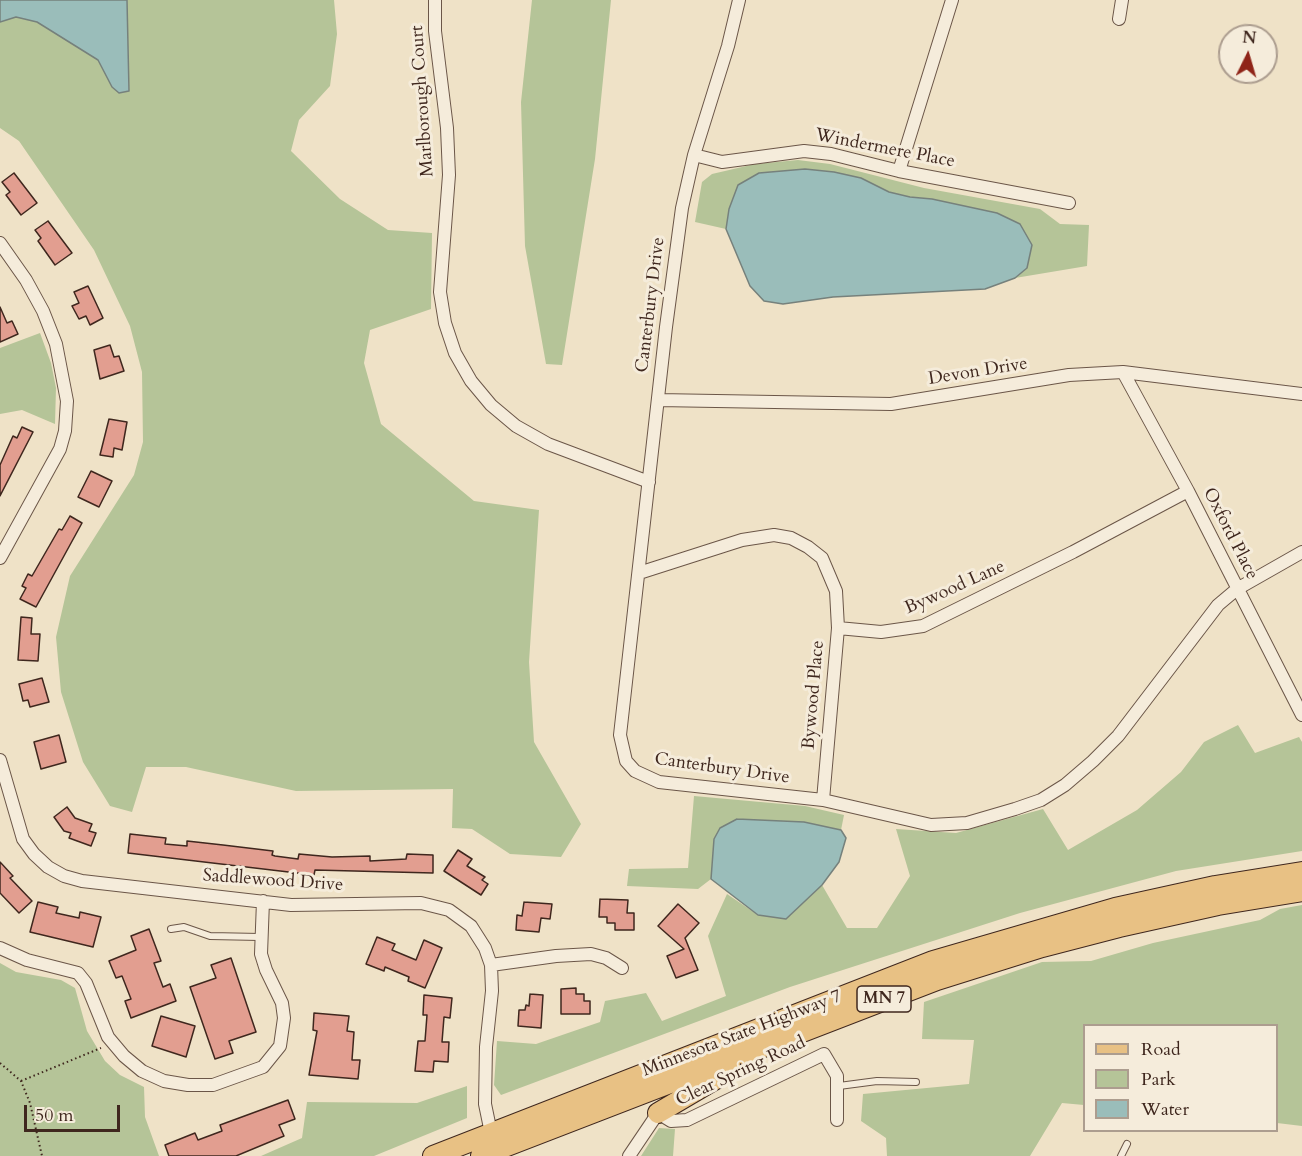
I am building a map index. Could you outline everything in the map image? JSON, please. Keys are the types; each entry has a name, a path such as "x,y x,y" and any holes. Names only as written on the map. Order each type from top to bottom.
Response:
{"main road":[{"name":"Minnesota State Highway 7","path":"433,1156 933,961 1115,908 1215,886 1302,872"},
{"name":"Minnesota State Highway 7","path":"481,1156 937,980 1042,947 1218,905 1302,891"},
{"path":"658,1113 702,1085 782,1046 793,1035"}],"street":[{"name":"Marlborough Court","path":"435,0 435,31 447,128 448,175 440,291 445,323 455,353 471,381 491,405 516,426 548,444 649,482"},
{"name":"Canterbury Drive","path":"739,0 714,99 694,155 682,208 620,735 626,761 646,778 659,782 823,800 914,822 950,825 968,823 1041,800 1072,779 1118,736 1202,624 1237,589 1302,552"},
{"path":"899,171 951,0"},
{"path":"1119,19 1122,0"},
{"name":"Windermere Place","path":"694,155 722,162 804,151 831,154 899,171 1069,203"},
{"path":"0,243 26,280 43,311 56,344 68,401 65,431 60,449 0,558"},
{"name":"Devon Drive","path":"658,400 891,404 1069,375 1123,372 1302,394"},
{"name":"Oxford Place","path":"1123,372 1188,491 1302,715"},
{"name":"Bywood Lane","path":"838,628 881,632 923,626 1073,552 1188,491"},
{"path":"639,573 755,537 791,538 822,558 831,575 836,591 838,628"},
{"name":"Bywood Place","path":"823,800 838,628"},
{"name":"Saddlewood Drive","path":"0,761 23,839 48,867 64,876 263,901 339,906 402,902 449,910 471,926 485,948 491,965 492,991 486,1047 485,1104 491,1133"},
{"path":"0,948 27,960 78,973 86,983 97,1015 113,1043 142,1071 164,1081 188,1086 213,1085 263,1067 280,1046 284,1018 282,1003 266,970 260,937 263,901"},
{"path":"491,965 556,956 591,954 606,958 622,968"},
{"name":"Clear Spring Road","path":"628,1156 658,1113 672,1121 687,1120 824,1054 839,1086 837,1120"}],"lane":[{"path":"171,929 184,927 210,936 260,937"},
{"path":"839,1086 878,1081 916,1082"},
{"path":"1121,1156 1127,1144"}],"path":[{"path":"21,1081 113,1043"},
{"path":"0,1063 21,1081 30,1103 42,1156"}],"green space":[{"path":"127,0 334,0 337,34 330,86 299,120 291,151 340,199 388,230 432,233 431,309 370,330 364,363 381,424 474,501 539,510 529,662 534,742 581,824 561,857 510,854 472,829 452,828 453,789 296,791 186,767 146,767 132,812 110,806 83,762 61,692 56,637 70,576 134,475 143,442 142,372 130,326 94,250 19,141 0,128 0,22 16,17 37,22 98,60 112,87 120,93 129,91"},
{"path":"532,0 611,0 595,159 562,365 546,364 525,246 521,102"},
{"path":"798,160 830,164 924,188 1040,209 1060,224 1089,225 1087,266 1015,278 1027,268 997,213 889,192 861,178 834,172 805,169 759,173 729,209 726,229 695,222 702,182 712,174 755,164"},
{"path":"40,333 51,363 56,388 55,424 22,410 0,414 0,348"},
{"path":"1238,725 1255,753 1299,737 1302,742 1302,851 1176,871 1020,913 790,987 501,1095 494,1085 497,1041 536,1044 600,1022 605,1001 646,993 662,1021 726,996 708,936 727,894 758,915 786,919 822,885 847,928 877,928 910,876 896,829 956,833 1043,809 1068,850 1137,810 1181,772 1204,742"},
{"path":"694,796 805,806 844,815 841,830 804,822 737,819 720,828 714,839 711,879 698,889 627,886 629,869 688,868"},
{"path":"1302,905 1302,1126 1278,1123 1278,1024 1083,1024 1083,1105 1062,1103 1030,1156 887,1156 886,1138 861,1121 863,1094 969,1084 974,1040 922,1039 924,1002 1042,962 1091,961 1153,943 1260,920 1280,909"},
{"path":"0,963 16,972 61,980 75,988 87,1031 105,1061 120,1075 144,1087 145,1117 159,1156 0,1156"},
{"path":"467,1086 467,1118 374,1156 261,1156 302,1138 307,1102 417,1103"},
{"path":"659,1128 675,1129 673,1156 641,1156"}],"water":[{"path":"0,0 127,0 129,91 119,93 112,87 98,60 37,22 16,17 0,22"},
{"path":"805,169 861,178 889,192 910,197 932,199 997,213 1020,224 1032,245 1027,268 1015,278 985,289 833,297 783,304 764,301 750,286 726,229 729,209 738,185 759,173"},
{"path":"737,819 804,822 841,830 846,838 839,862 822,885 786,919 758,915 711,879 714,839 720,828"}],"building":[{"path":"14,173 37,203 21,215 6,195 10,192 2,182"},
{"path":"48,221 72,253 55,265 38,241 41,238 35,230"},
{"path":"88,286 103,318 90,325 86,316 79,319 72,306 79,303 74,292"},
{"path":"0,307 7,323 12,321 18,334 0,342"},
{"path":"110,345 114,357 119,356 124,371 100,379 94,350"},
{"path":"109,419 127,422 122,450 114,448 113,457 100,455"},
{"path":"22,427 33,432 0,496 0,465 13,436 17,438"},
{"path":"91,471 112,481 99,507 78,497"},
{"path":"70,516 82,523 36,607 20,599 26,588 22,586 28,574 32,576 59,529 62,530"},
{"path":"21,617 32,618 31,634 40,634 38,661 18,660"},
{"path":"42,678 49,702 30,707 28,700 23,701 19,684"},
{"path":"59,735 66,762 41,769 34,742"},
{"path":"67,807 75,818 92,824 89,831 96,833 91,846 69,838 71,833 64,831 54,817"},
{"path":"130,834 166,838 165,844 187,846 187,841 223,845 273,851 272,855 275,856 298,859 299,854 332,857 370,856 370,861 406,859 407,854 433,855 433,873 315,870 314,875 128,853"},
{"path":"458,850 472,859 467,866 485,877 482,880 488,884 481,895 444,871"},
{"path":"0,862 13,876 10,878 32,901 19,913 0,893"},
{"path":"600,899 628,900 627,913 634,913 634,930 615,930 615,923 607,923 607,917 599,917"},
{"path":"38,902 58,907 56,913 79,918 80,912 101,917 93,947 30,932"},
{"path":"524,902 552,904 550,919 541,918 539,932 516,930 517,915 522,916"},
{"path":"678,904 699,923 685,938 698,970 676,978 667,956 684,949 658,926"},
{"path":"149,929 161,961 154,963 163,987 170,984 176,1001 131,1018 125,1001 131,999 122,976 116,978 109,961 136,950 131,936"},
{"path":"377,937 395,944 392,950 416,960 424,940 442,948 425,988 408,981 409,977 385,967 384,971 366,964"},
{"path":"231,958 256,1032 229,1041 233,1053 215,1059 190,987 216,978 211,965"},
{"path":"576,988 576,994 584,994 584,1001 590,1001 590,1014 561,1014 561,989"},
{"path":"530,994 543,995 541,1028 518,1026 519,1010 525,1010 526,1005 529,1006"},
{"path":"424,995 452,998 450,1018 444,1017 442,1042 449,1042 448,1062 434,1061 433,1072 415,1071 418,1041 425,1041 427,1015 423,1015"},
{"path":"314,1013 349,1016 347,1031 354,1032 352,1060 360,1060 358,1079 309,1075 317,1031 313,1030"},
{"path":"161,1016 195,1026 186,1057 152,1046"},
{"path":"288,1100 295,1119 279,1125 284,1136 236,1156 169,1156 165,1145 195,1133 198,1140 222,1131 220,1125"}]}
